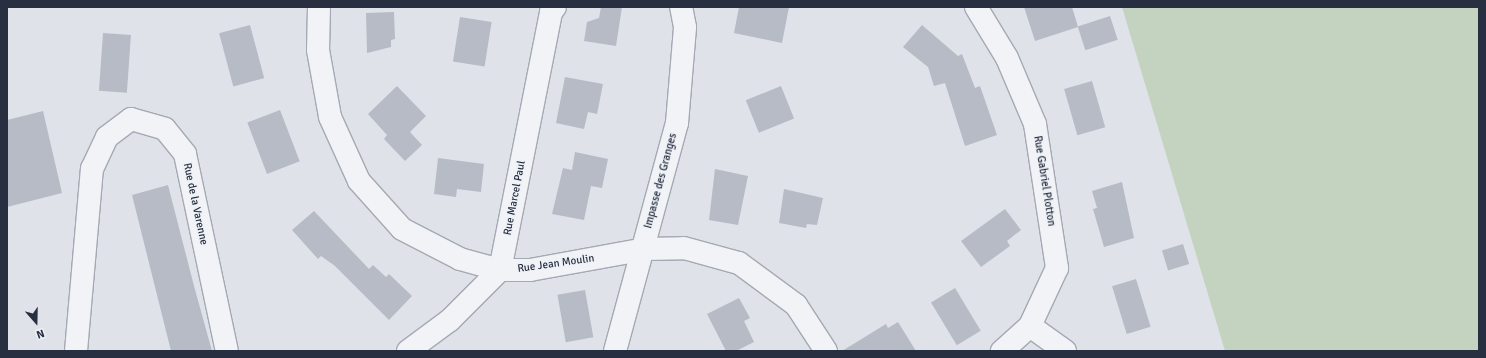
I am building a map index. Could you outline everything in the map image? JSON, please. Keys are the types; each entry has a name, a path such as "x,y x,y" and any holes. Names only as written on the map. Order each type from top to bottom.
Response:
{"street":[{"name":"Rue Jean Moulin","path":"319,7 318,50 330,117 359,181 402,229 460,259 500,270 530,270 642,250 684,248 739,262 796,305 826,351"},
{"name":"Rue Marcel Paul","path":"500,270 551,12 555,7"},
{"name":"Impasse des Granges","path":"615,351 677,123 685,27 681,7"},
{"name":"Rue Gabriel Plotton","path":"976,7 1006,58 1035,124 1057,268 1030,326 1002,351"},
{"name":"Rue de la Varenne","path":"76,351 92,169 107,137 131,119 165,129 185,154 226,351"},
{"path":"408,351 450,320 500,270"},
{"path":"1030,326 1065,351"}],"green space":[{"path":"1122,7 1479,7 1479,351 1225,351"}],"building":[{"path":"601,7 622,7 616,46 584,41 587,22 599,18"},
{"path":"739,7 789,7 782,43 734,33"},
{"path":"1024,7 1072,7 1078,27 1035,41"},
{"path":"394,12 395,39 391,40 391,47 367,53 366,13"},
{"path":"1110,16 1118,40 1085,50 1078,27"},
{"path":"460,17 492,22 485,66 453,61"},
{"path":"250,25 264,78 233,86 219,33"},
{"path":"922,25 958,56 962,54 975,88 980,86 997,135 965,146 945,83 934,86 928,67 903,47"},
{"path":"103,33 131,35 127,93 99,91"},
{"path":"565,77 603,84 597,114 588,112 584,129 556,123"},
{"path":"1092,81 1105,127 1077,135 1064,89"},
{"path":"397,86 426,116 410,132 422,145 405,161 384,139 387,135 368,114"},
{"path":"781,86 794,118 759,133 746,100"},
{"path":"280,110 300,161 267,174 247,123"},
{"path":"43,111 62,193 7,207 7,120"},
{"path":"575,152 608,159 602,188 591,186 584,220 552,214 563,168 572,170"},
{"path":"438,158 484,164 481,192 457,189 456,197 434,194"},
{"path":"715,169 748,176 738,225 709,220"},
{"path":"1122,182 1134,238 1104,247 1093,209 1097,208 1092,191"},
{"path":"168,185 212,351 171,351 132,195"},
{"path":"784,189 823,198 817,225 807,224 806,228 779,223"},
{"path":"1005,209 1021,230 1007,241 1010,246 981,267 961,241"},
{"path":"314,211 369,269 373,265 386,277 389,274 412,296 389,320 335,266 321,256 318,259 292,230"},
{"path":"1183,244 1189,264 1168,271 1162,250"},
{"path":"1136,279 1151,327 1127,334 1112,286"},
{"path":"955,288 981,331 957,345 931,302"},
{"path":"585,290 593,337 566,342 557,295"},
{"path":"739,298 750,318 744,321 754,342 736,351 726,351 707,314"},
{"path":"898,322 916,351 842,351 886,324 888,328"}]}
